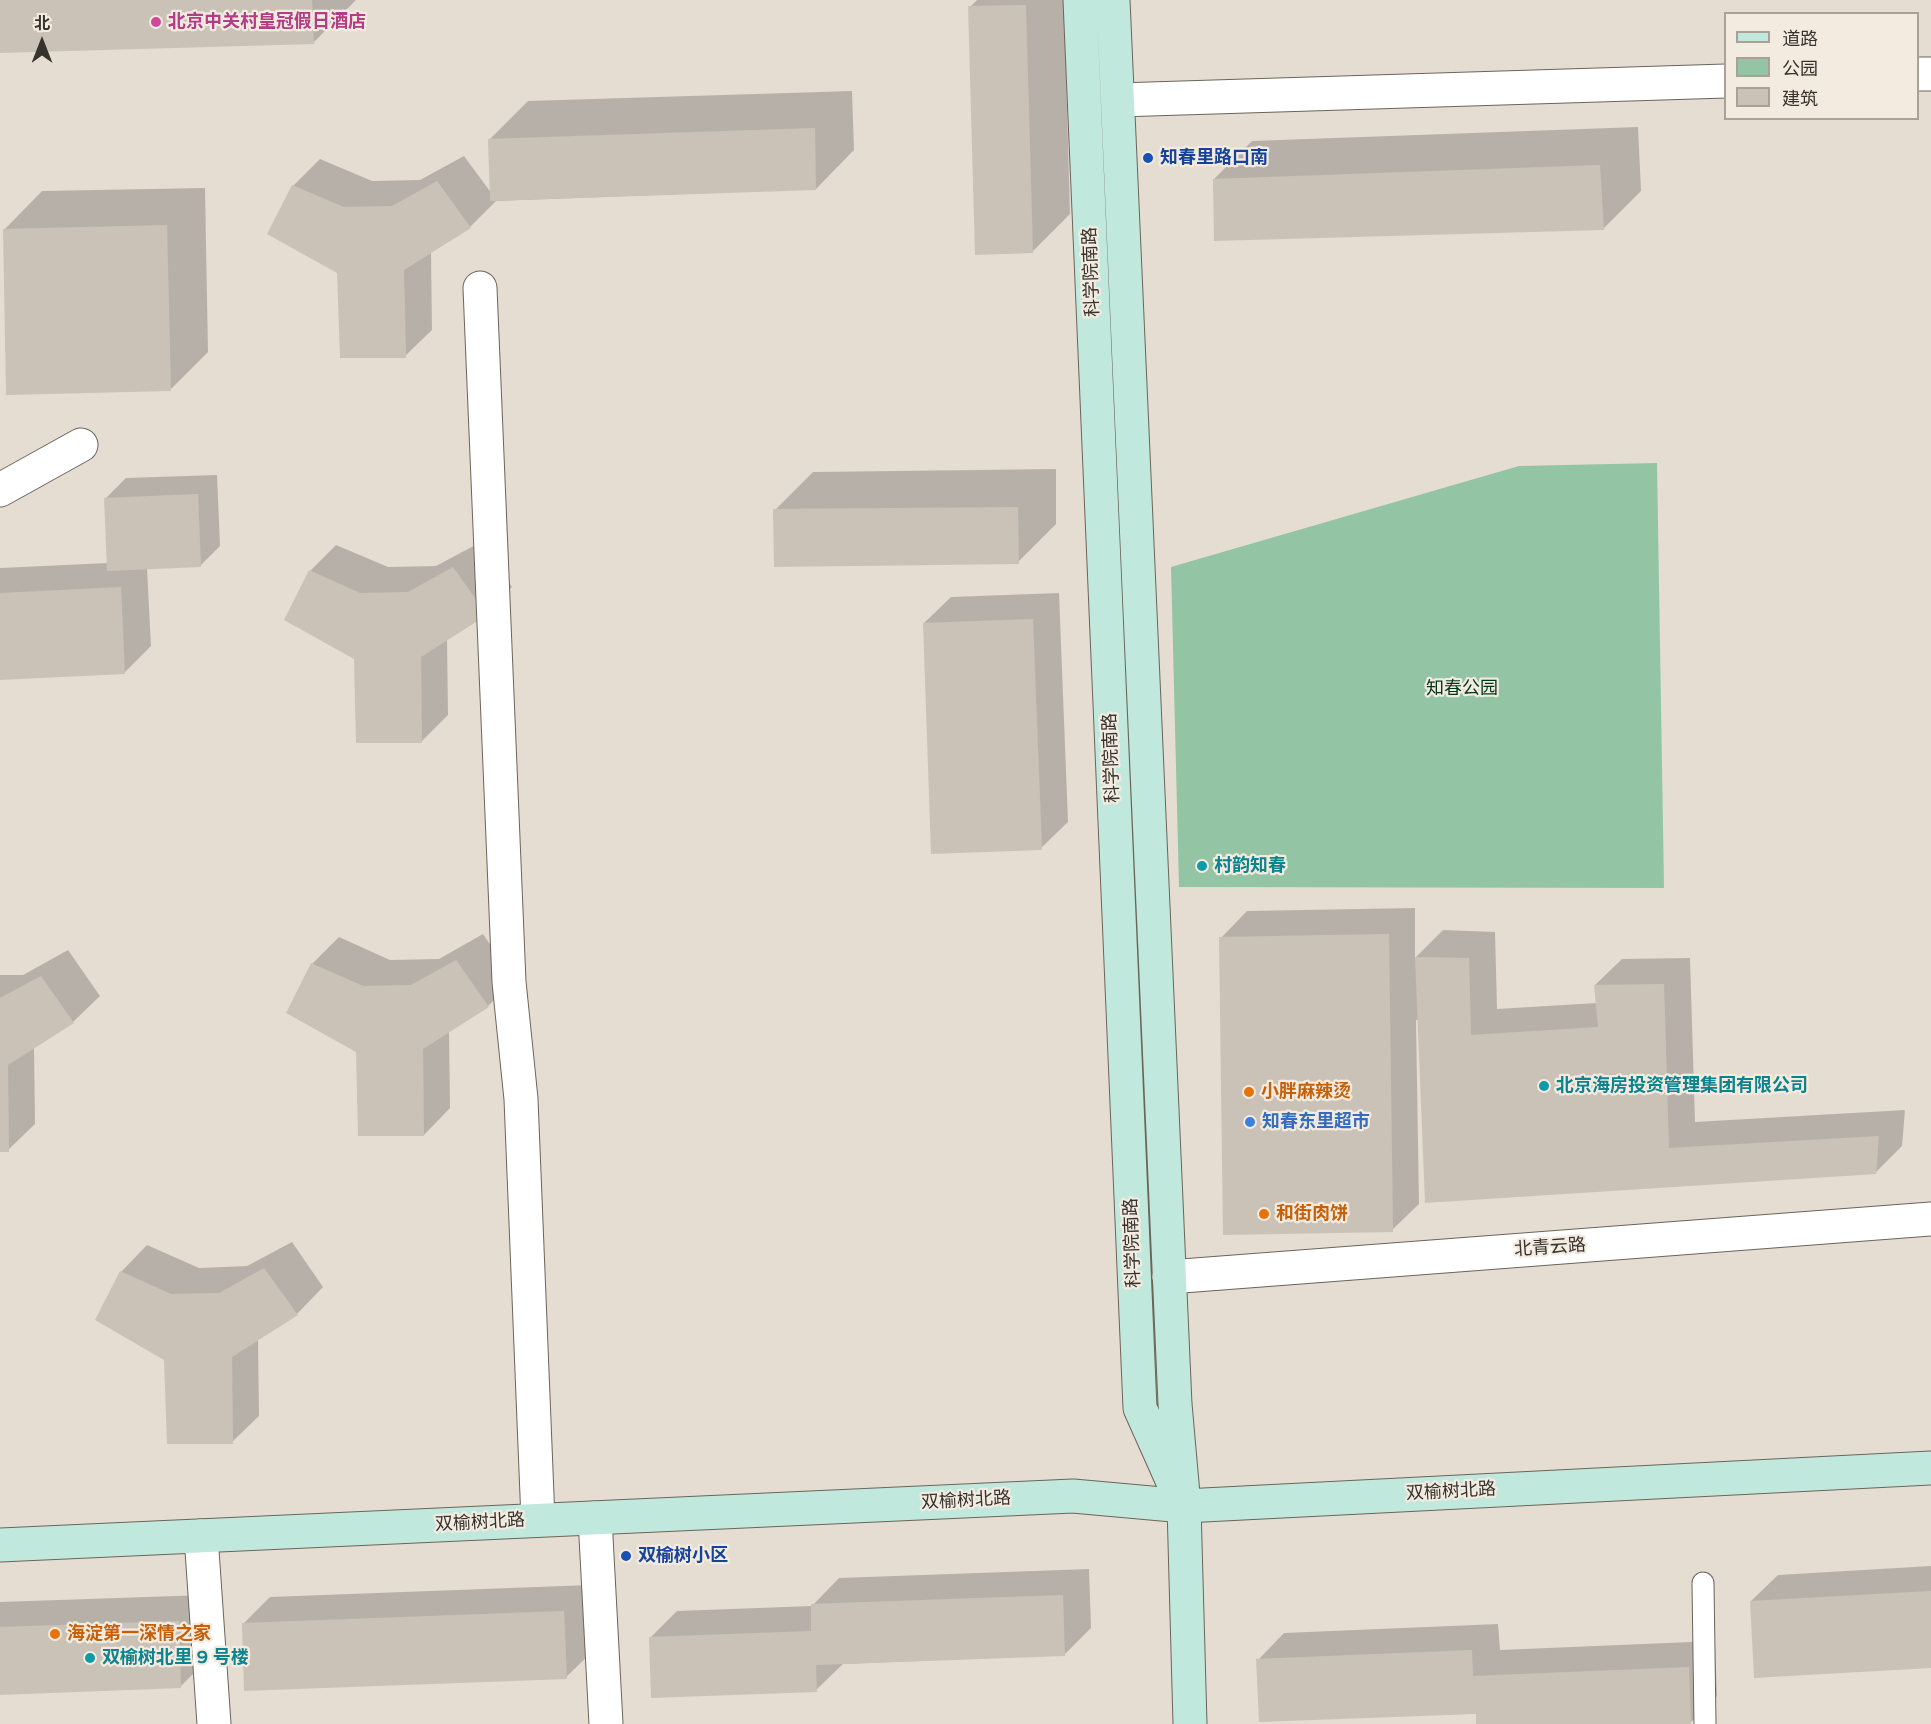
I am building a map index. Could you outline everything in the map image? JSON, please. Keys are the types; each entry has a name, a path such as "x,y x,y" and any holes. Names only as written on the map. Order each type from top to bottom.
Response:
{"street":[{"name":"科学院南路","path":"1080,0 1140,1408 1184,1506"},
{"name":"科学院南路","path":"1113,0 1174,1404 1184,1506 1190,1724"},
{"path":"1118,100 1724,81"},
{"path":"480,288 508,970 521,1099 538,1520"},
{"path":"0,490 81,445"},
{"name":"北青云路","path":"1169,1277 1931,1219"},
{"name":"双榆树北路","path":"0,1545 1073,1496 1184,1506 1931,1468"},
{"path":"595,1518 606,1724"},
{"path":"201,1536 214,1724"}],"lane":[{"path":"1703,1583 1705,1724"}],"green space":[{"name":"知春公园","path":"1657,463 1664,888 1179,887 1171,567 1519,466"}],"building":[{"name":"北京中关村皇冠假日酒店","path":"0,0 312,0 314,44 0,53"},
{"path":"1026,5 1033,253 975,255 968,6"},
{"path":"815,128 816,190 490,201 488,139"},
{"path":"1600,165 1604,230 1214,241 1213,179"},
{"path":"437,181 471,228 404,270 406,358 340,358 337,273 267,234 292,185 344,207 392,206"},
{"path":"167,225 171,391 6,395 3,229"},
{"path":"198,494 201,567 107,571 104,498"},
{"path":"1018,507 1019,564 774,567 773,509"},
{"path":"453,567 487,615 421,657 422,743 356,743 354,659 284,620 309,570 360,593 408,592"},
{"path":"121,587 125,674 0,680 0,593"},
{"path":"1033,619 1042,850 931,854 923,623"},
{"path":"1389,934 1393,1232 1223,1235 1219,937"},
{"name":"北京海房投资管理集团有限公司","path":"1415,957 1469,958 1471,1035 1598,1027 1594,985 1664,984 1669,1148 1879,1136 1876,1174 1425,1203"},
{"path":"456,960 489,1007 423,1049 424,1136 358,1136 356,1052 286,1013 311,963 363,986 411,985"},
{"path":"41,976 74,1023 8,1065 9,1152 0,1152 0,998"},
{"path":"264,1268 298,1315 232,1357 233,1444 167,1444 164,1360 95,1320 120,1271 171,1294 219,1293"},
{"path":"1931,1591 1931,1668 1754,1678 1750,1601"},
{"path":"1063,1595 1065,1656 816,1665 817,1692 651,1698 649,1637 811,1631 811,1604"},
{"path":"564,1611 567,1679 244,1691 242,1623"},
{"name":"双榆树北里 9 号楼","path":"179,1621 181,1688 0,1695 0,1627"},
{"path":"1472,1650 1473,1676 1689,1667 1691,1724 1476,1724 1476,1714 1259,1722 1256,1659"}],"place":[{"name":"北京中关村皇冠假日酒店","path":"156,22"},
{"name":"知春里路口南","path":"1148,158"},
{"name":"村韵知春","path":"1202,866"},
{"name":"北京海房投资管理集团有限公司","path":"1544,1086"},
{"name":"小胖麻辣烫","path":"1249,1092"},
{"name":"知春东里超市","path":"1250,1122"},
{"name":"和街肉饼","path":"1264,1214"},
{"name":"双榆树小区","path":"626,1556"},
{"name":"海淀第一深情之家","path":"55,1634"},
{"name":"双榆树北里 9 号楼","path":"90,1658"}]}
